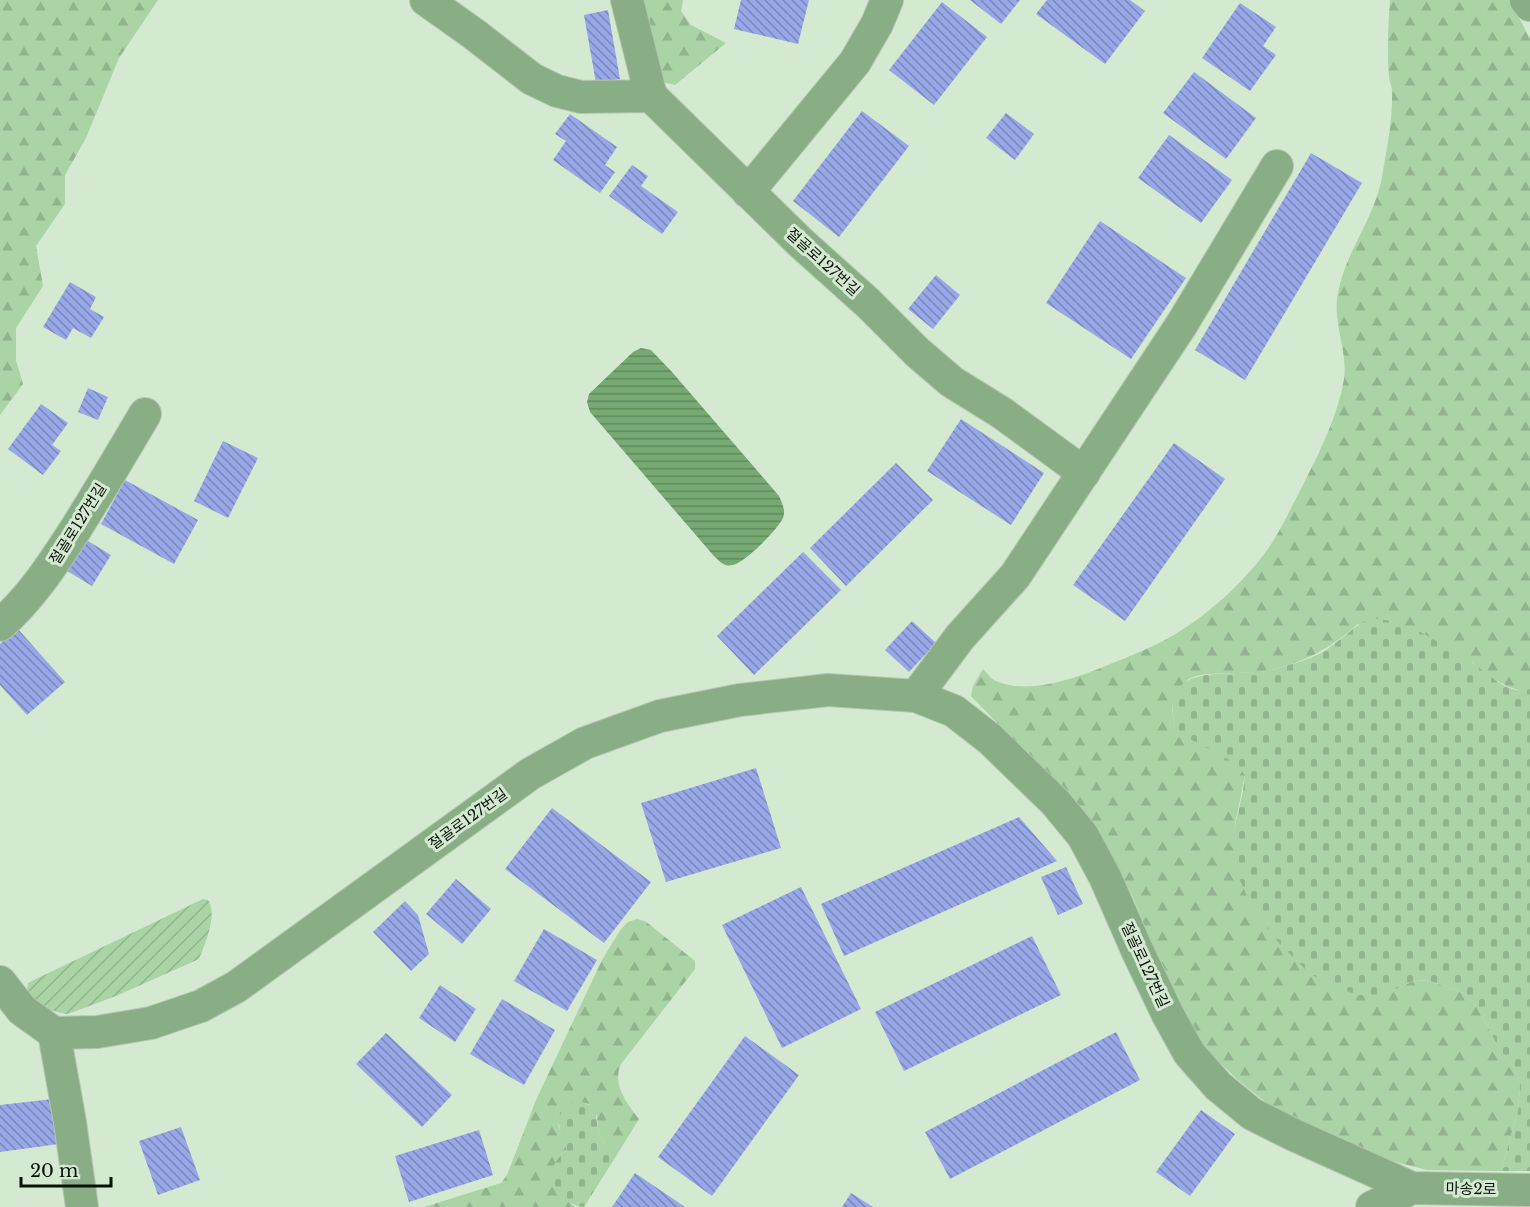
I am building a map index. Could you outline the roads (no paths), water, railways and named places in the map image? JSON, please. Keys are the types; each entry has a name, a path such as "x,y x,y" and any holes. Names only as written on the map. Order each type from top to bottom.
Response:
{"street":[{"path":"426,0 532,79 557,92 581,97 651,96 627,0"},
{"path":"748,192 855,62 877,24 887,0"},
{"path":"1526,0 1530,5"},
{"name":"절골로127번길","path":"651,96 748,192 868,303 917,352 952,382 1002,413 1084,473"},
{"path":"916,696 960,637 1016,576 1182,324 1277,166"},
{"name":"절골로127번길","path":"0,625 52,566 145,414"},
{"name":"절골로127번길","path":"54,1033 97,1032 151,1023 201,1006 236,987 530,774 585,743 660,716 740,700 828,690 916,696 954,711 990,739 1056,802 1083,836 1106,877 1167,1013 1189,1053 1218,1086 1252,1114 1294,1136 1412,1188"},
{"path":"0,982 22,1010 54,1033 70,1122 81,1207"},
{"path":"1372,1207 1412,1188"},
{"name":"마송2로","path":"1412,1188 1530,1190"}]}
